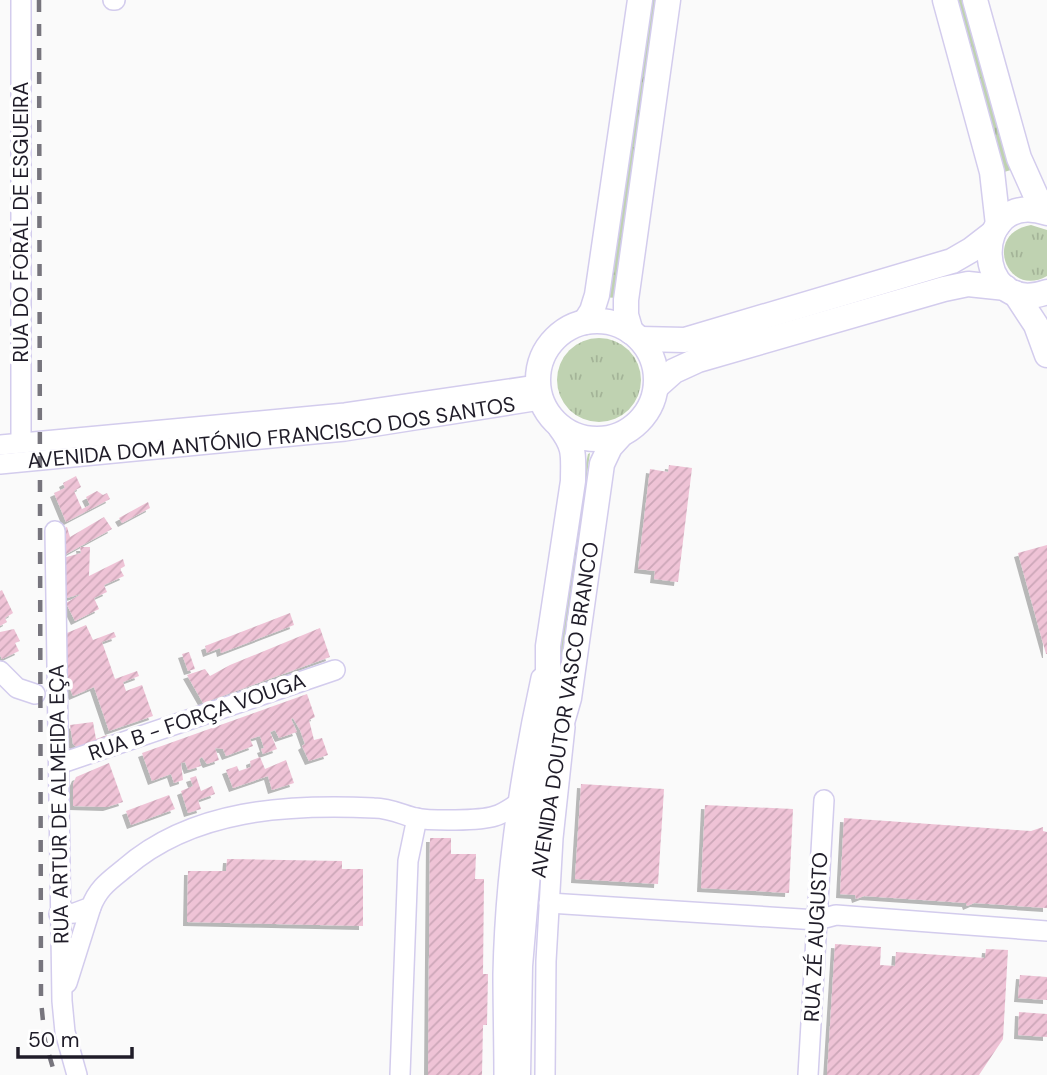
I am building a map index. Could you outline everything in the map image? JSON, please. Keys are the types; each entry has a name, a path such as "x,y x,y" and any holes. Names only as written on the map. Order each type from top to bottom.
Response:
{"main road":[{"path":"585,322 597,295 640,0"},
{"path":"668,0 626,300 626,315 636,335 653,361 656,387 645,416 634,428 605,440 573,436 548,415 539,392 538,370 549,344 572,326 601,321 617,324 636,335 685,340 952,261 971,250 1006,218 1024,210 1047,211"},
{"path":"945,0 992,172 996,229 988,253 989,263 993,272 1011,290 1036,325 1047,355"},
{"path":"975,0 1020,158 1036,196 1047,211"},
{"path":"656,387 674,371 698,360 951,287 968,284 1032,296 1047,292"},
{"name":"AVENIDA DOUTOR VASCO BRANCO","path":"518,1075 520,966 532,826 548,708 548,646 572,481 573,454 570,441 560,427"},
{"name":"AVENIDA DOUTOR VASCO BRANCO","path":"530,1075 531,966 543,829 556,743 569,698 602,464 610,447 620,436"}],"street":[{"name":"RUA DO FORAL DE ESGUEIRA","path":"20,0 21,443"},
{"name":"AVENIDA DOM ANTÓNIO FRANCISCO DOS SANTOS","path":"0,445 539,392"},
{"name":"AVENIDA DOM ANTÓNIO FRANCISCO DOS SANTOS","path":"0,464 345,431 539,392"},
{"name":"RUA ARTUR DE ALMEIDA EÇA","path":"55,531 62,1001 65,1032 77,1075"},
{"name":"AVENIDA DOUTOR VASCO BRANCO","path":"504,1075 503,972 507,908 519,803 548,646"},
{"name":"RUA B - FORÇA VOUGA","path":"59,764 335,670"},
{"path":"0,671 17,688 35,694"},
{"path":"545,1075 546,961 553,838 569,698"},
{"name":"RUA ZÉ AUGUSTO","path":"808,1075 824,800"},
{"path":"62,1001 94,899 141,853 172,836 210,822 256,811 325,806 378,808 417,818 467,819 496,816 519,803"},
{"path":"400,1075 408,861 417,818"},
{"path":"59,905 94,899"},
{"path":"549,903 817,920 836,915 1047,931"},
{"path":"817,920 833,928 845,930 1047,943"}],"green space":[{"path":"646,0 657,0 616,298 604,297"},
{"path":"954,0 965,0 1014,169 1001,173"},
{"path":"1031,225 1047,230 1047,276 1033,281 1021,279 1011,272 1004,251 1007,240 1016,230"},
{"path":"599,338 615,341 629,350 638,364 641,380 638,396 629,410 615,419 599,422 583,419 569,410 560,396 557,380 560,364 569,350 583,341"},
{"path":"590,453 536,847 533,847 586,463"}],"building":[{"path":"669,465 692,468 678,582 654,579 655,571 638,569 650,469 668,472"},
{"path":"76,476 81,487 74,491 82,509 90,505 86,497 97,491 103,495 107,493 110,499 66,522 54,493 65,488 63,483"},
{"path":"148,502 150,508 122,523 119,518"},
{"path":"104,517 112,529 59,558 59,530 67,527 70,537"},
{"path":"1047,545 1047,654 1046,654 1018,553"},
{"path":"80,547 90,547 89,576 123,559 125,566 120,569 124,576 104,585 107,592 94,598 99,609 75,621 66,603 81,594 63,599 63,558 81,553"},
{"path":"2,590 13,613 5,618 7,622 0,626 0,591"},
{"path":"290,613 294,625 221,653 220,648 207,653 205,646"},
{"path":"86,625 93,640 114,632 116,637 102,642 115,679 137,671 139,676 123,682 126,691 142,685 153,716 109,731 94,687 73,696 63,671 62,635"},
{"path":"320,628 330,657 203,703 187,675 205,669 210,676"},
{"path":"14,629 20,641 15,643 19,651 2,659 0,632"},
{"path":"189,652 195,669 188,671 182,654"},
{"path":"307,694 315,717 309,720 314,740 322,738 328,755 309,761 302,746 305,744 300,730 293,718 291,719 297,732 279,738 275,730 270,732 277,749 263,754 260,736 250,739 253,746 226,756 223,749 215,748 219,760 207,764 202,757 199,759 201,766 188,770 185,762 181,763 183,780 174,783 171,774 152,781 142,753"},
{"path":"93,722 96,739 107,735 109,742 78,748 73,744 70,725"},
{"path":"260,757 265,769 286,760 294,783 272,790 268,776 233,788 226,770 237,766 239,771 251,767 250,761"},
{"path":"109,763 123,802 107,807 73,806 73,784 76,777"},
{"path":"196,776 201,791 212,786 215,794 198,800 201,809 188,813 181,791 193,786 190,778"},
{"path":"581,784 664,789 658,884 575,879"},
{"path":"169,795 175,809 131,825 126,811"},
{"path":"705,805 793,809 789,893 701,888"},
{"path":"844,818 1031,831 1043,827 1043,831 1047,832 1047,908 974,903 967,906 966,903 864,896 856,899 855,895 840,894"},
{"path":"430,838 451,838 451,854 476,854 475,879 484,879 483,974 488,974 482,1075 428,1075"},
{"path":"227,859 342,861 342,869 363,869 363,926 187,922 188,871 226,871"},
{"path":"835,944 881,947 880,965 895,966 896,952 985,958 986,949 1008,950 1003,1039 979,1075 827,1075"},
{"path":"1020,975 1047,977 1047,1000 1018,998"},
{"path":"1019,1012 1047,1014 1047,1037 1018,1035"}],"railway":[{"path":"39,0 41,1001 45,1041 55,1075"}]}
